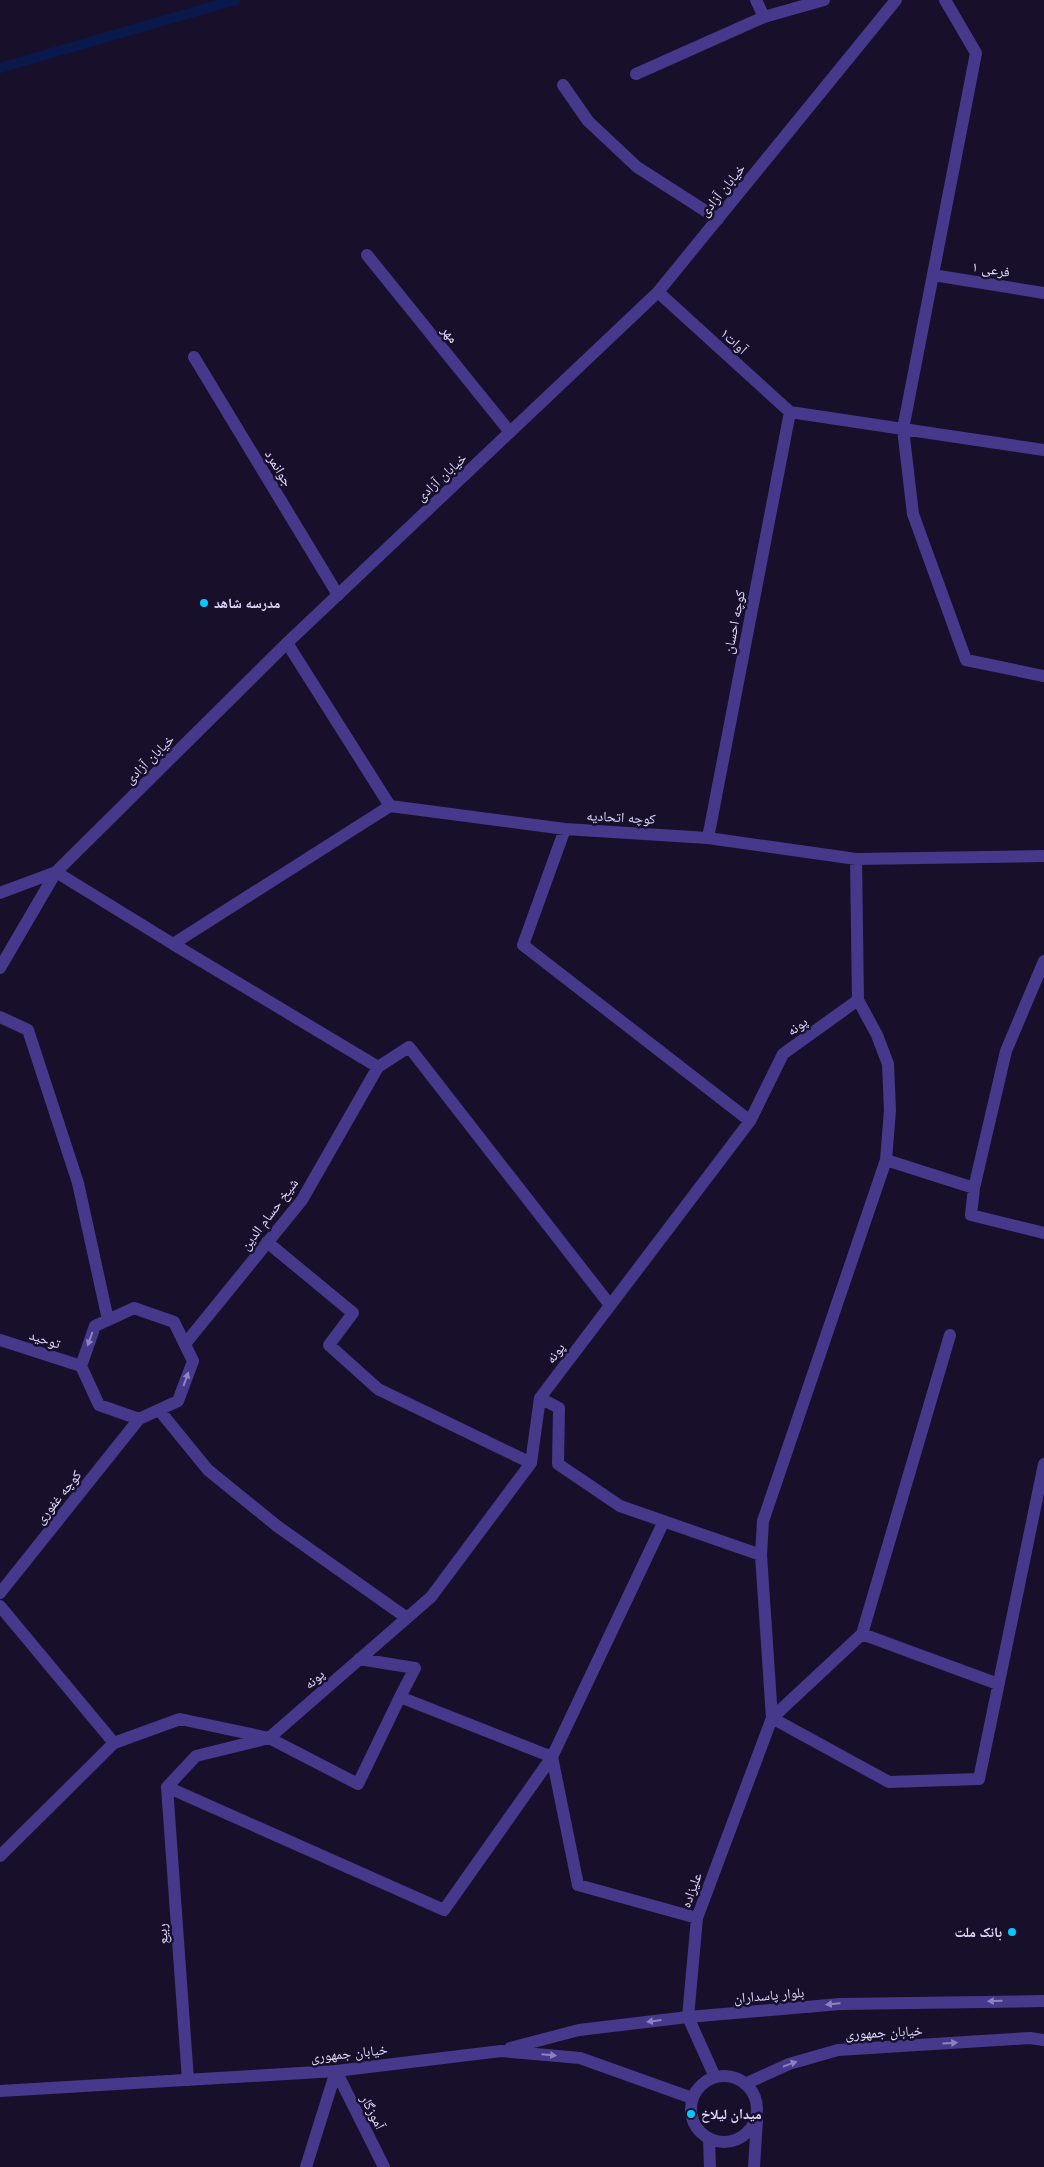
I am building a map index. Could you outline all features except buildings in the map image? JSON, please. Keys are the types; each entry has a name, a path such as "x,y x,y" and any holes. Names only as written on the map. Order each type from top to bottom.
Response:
{"street":[{"path":"756,0 764,17"},
{"path":"636,74 764,17 824,0"},
{"name":"خیابان آزادی","path":"0,968 56,872 287,643 658,292 896,0"},
{"path":"945,0 976,53 903,430 913,514 966,660 1044,676"},
{"path":"563,85 588,121 637,167 718,219"},
{"name":"مهر","path":"367,255 510,432"},
{"name":"فرعی ۱","path":"933,275 1044,293"},
{"name":"آوات۱","path":"658,292 790,412"},
{"name":"جوانمرد","path":"194,357 338,595"},
{"path":"790,412 1044,450"},
{"name":"کوچه احسان","path":"708,838 790,412"},
{"path":"172,944 390,806 287,643"},
{"name":"کوچه اتحادیه","path":"390,806 564,829 708,838 856,859 1044,856"},
{"path":"564,829 523,945 750,1121"},
{"path":"772,1718 761,1555 763,1522 886,1160 890,1110 888,1064 877,1036 858,1000 856,859"},
{"path":"0,893 56,872 378,1067 409,1047 610,1305"},
{"path":"1044,961 1006,1051 974,1188 970,1215 1044,1233"},
{"name":"پونه","path":"167,1787 196,1756 269,1738 431,1597 532,1463 540,1398 750,1121 783,1054 858,1000"},
{"path":"0,1017 28,1030 78,1183 108,1320"},
{"name":"شیخ حسام الدین","path":"185,1344 302,1200 378,1067"},
{"path":"886,1160 974,1188"},
{"path":"267,1242 353,1313 329,1345 378,1389 532,1463"},
{"path":"134,1308 174,1322 185,1344 193,1361 178,1401 140,1419 99,1405 81,1366 95,1326 134,1308"},
{"path":"772,1718 862,1634 950,1335"},
{"name":"توحید","path":"0,1340 81,1366"},
{"path":"540,1398 559,1408 558,1464 620,1506 761,1555"},
{"path":"159,1410 208,1470 277,1526 407,1618"},
{"name":"کوچه غفوری","path":"0,1593 140,1419"},
{"path":"772,1718 889,1782 979,1779 1044,1464"},
{"path":"167,1787 444,1910 552,1757 664,1521"},
{"path":"0,1606 114,1743"},
{"path":"862,1634 998,1684"},
{"path":"0,1856 114,1743 180,1719 269,1738 358,1784 415,1668 360,1659"},
{"path":"400,1697 552,1757"},
{"name":"علیزاده","path":"715,2077 688,2017 697,1918 772,1718"},
{"path":"552,1757 578,1885 697,1918"},
{"name":"ربیع","path":"167,1787 188,2080"},
{"name":"بلوار پاسداران","path":"501,2051 578,2030 688,2017 840,2004 1044,2001"},
{"name":"خیابان جمهوری","path":"745,2084 789,2064 838,2050 1030,2038 1044,2040"},
{"name":"خیابان جمهوری","path":"0,2091 336,2071 501,2051 580,2058 692,2098"},
{"path":"306,2167 336,2071"},
{"name":"آموزگار","path":"336,2071 384,2167"},
{"path":"754,2167 758,2112 755,2096 745,2084 731,2076 715,2077 701,2085 692,2098 691,2114 697,2129 709,2139 725,2142 740,2138 752,2127 758,2112"},
{"path":"709,2139 710,2167"}],"waterway":[{"path":"0,68 235,0"}],"place":[{"name":"مدرسه شاهد","path":"204,603"},
{"name":"بانک ملت","path":"1012,1932"},
{"name":"میدان لیلاخ","path":"691,2114"}]}
